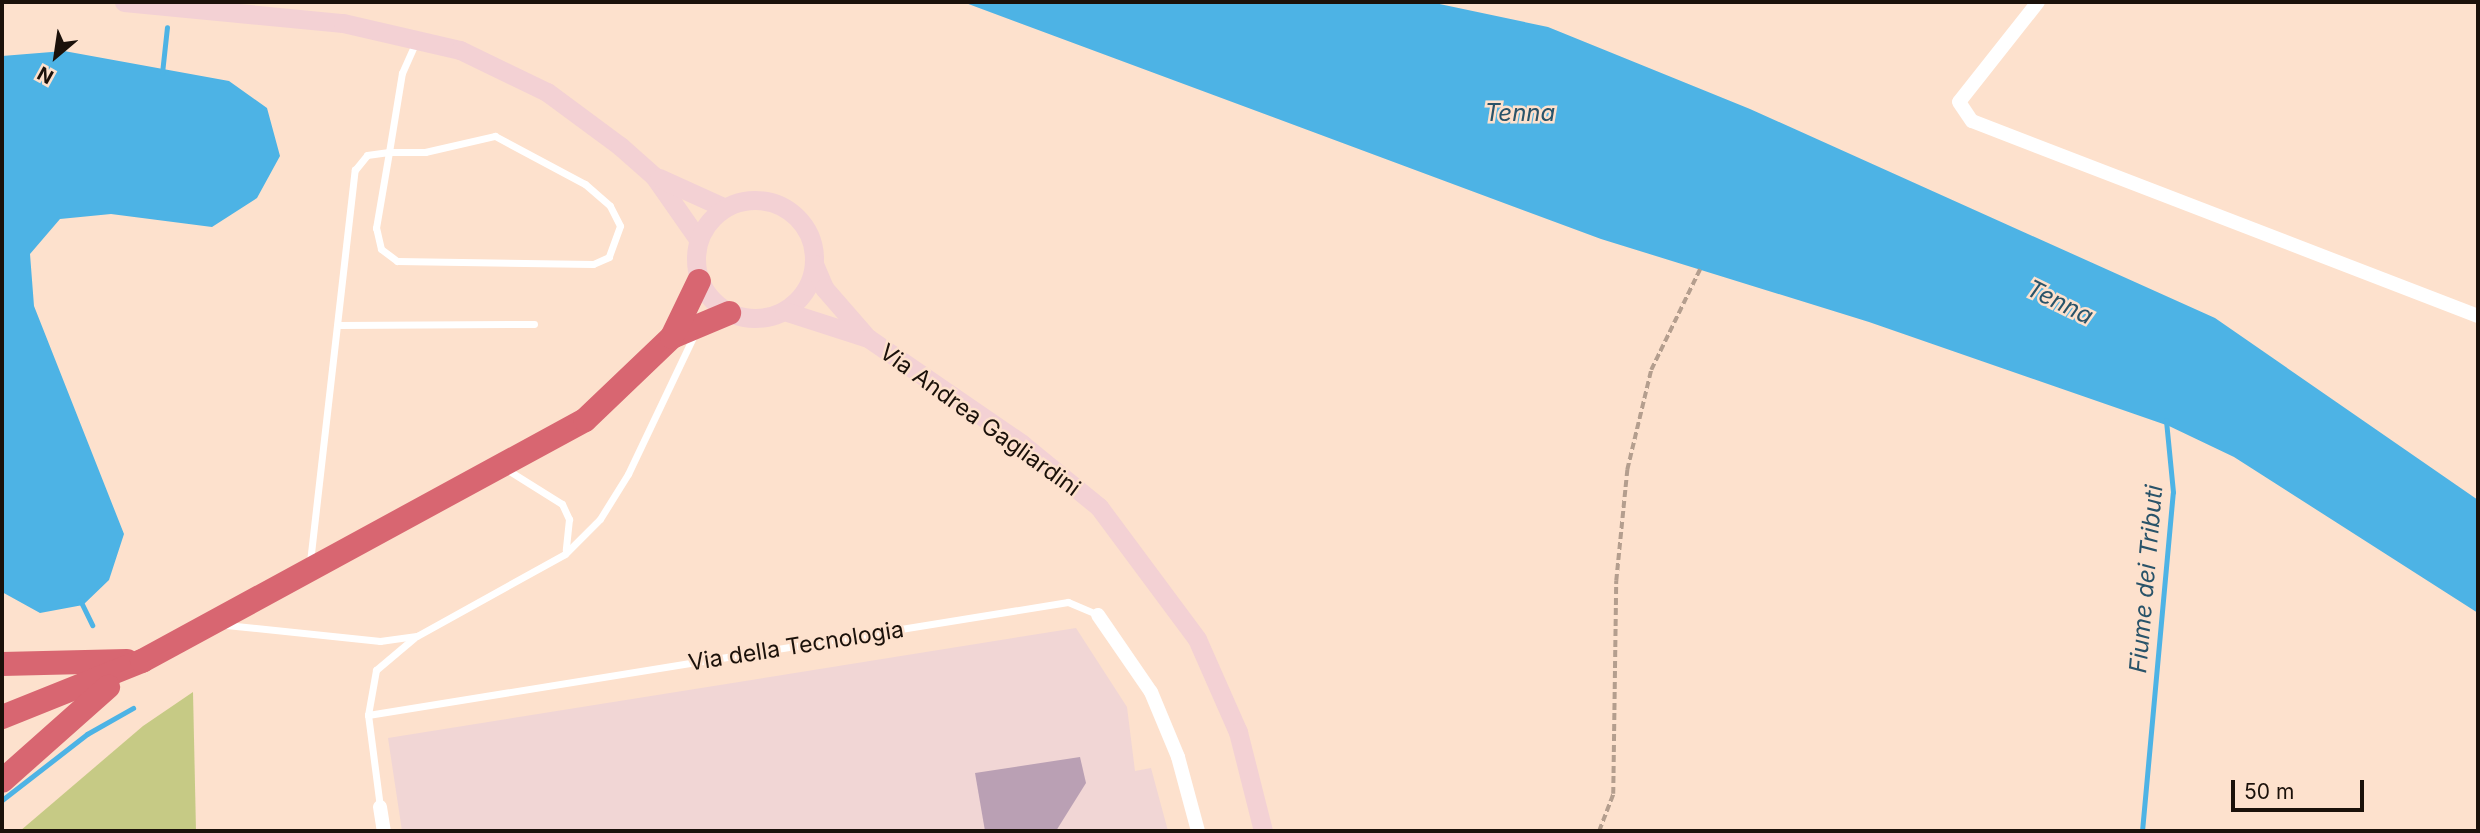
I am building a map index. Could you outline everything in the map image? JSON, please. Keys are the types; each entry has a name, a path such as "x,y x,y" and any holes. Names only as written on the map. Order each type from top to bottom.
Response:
{"highway":[{"path":"672,337 699,281"},
{"path":"2,717 142,661 585,420 672,337 729,313"},
{"path":"2,664 142,661"},
{"path":"2,781 142,661"}],"main road":[{"path":"124,2 263,12 419,37 547,92 654,176 725,208"},
{"path":"654,176 698,239 699,281 729,313 766,318 784,311 804,291 814,264"},
{"path":"698,239 725,208 760,200 794,214 809,237 814,264 824,288 869,338"},
{"path":"784,311 869,338"},
{"name":"Via Andrea Gagliardini","path":"869,338 1022,444 1099,508 1147,564 1197,639 1233,721 1263,831"}],"street":[{"path":"2038,2 1959,102 1972,121 2478,316"},
{"name":"Via della Tecnologia","path":"1098,615 1151,692 1178,757 1198,831"},
{"path":"380,807 384,831"}],"lane":[{"path":"310,570 355,170 367,155 389,152 425,152 495,136 514,141 610,206 620,226 618,243 593,264 397,261 381,249 376,228 389,152 402,73 419,37"},
{"path":"338,325 534,324"},
{"path":"380,807 368,715 376,670 416,636 565,554 600,519 628,474 699,324"},
{"path":"500,466 562,504 570,537 565,554"},
{"name":"Via della Tecnologia","path":"368,715 1068,602 1098,615"},
{"path":"211,623 380,641 416,636"}],"path":[{"path":"1598,831 1613,794 1616,581 1627,470 1651,370 1700,269"}],"shaded area":[{"path":"1076,628 1127,707 1135,771 1151,768 1168,831 402,831 388,738"}],"green space":[{"path":"193,692 196,831 20,831 143,726"}],"water":[{"name":"Tenna","path":"963,2 1430,2 1548,27 1750,109 2215,318 2478,500 2478,613 2234,457 2169,426 1869,322 1601,239"},
{"path":"64,51 229,81 267,108 280,156 257,198 212,227 111,214 60,219 30,254 34,306 124,534 109,580 83,605 40,613 2,592 2,56"}],"building":[{"path":"1080,757 1086,783 1056,831 985,831 975,773"}],"waterway":[{"path":"162,73 167,27"},
{"name":"Fiume dei Tributi","path":"2142,831 2173,492 2166,420"},
{"path":"80,600 92,625"},
{"path":"2,800 87,734 133,708"}]}
